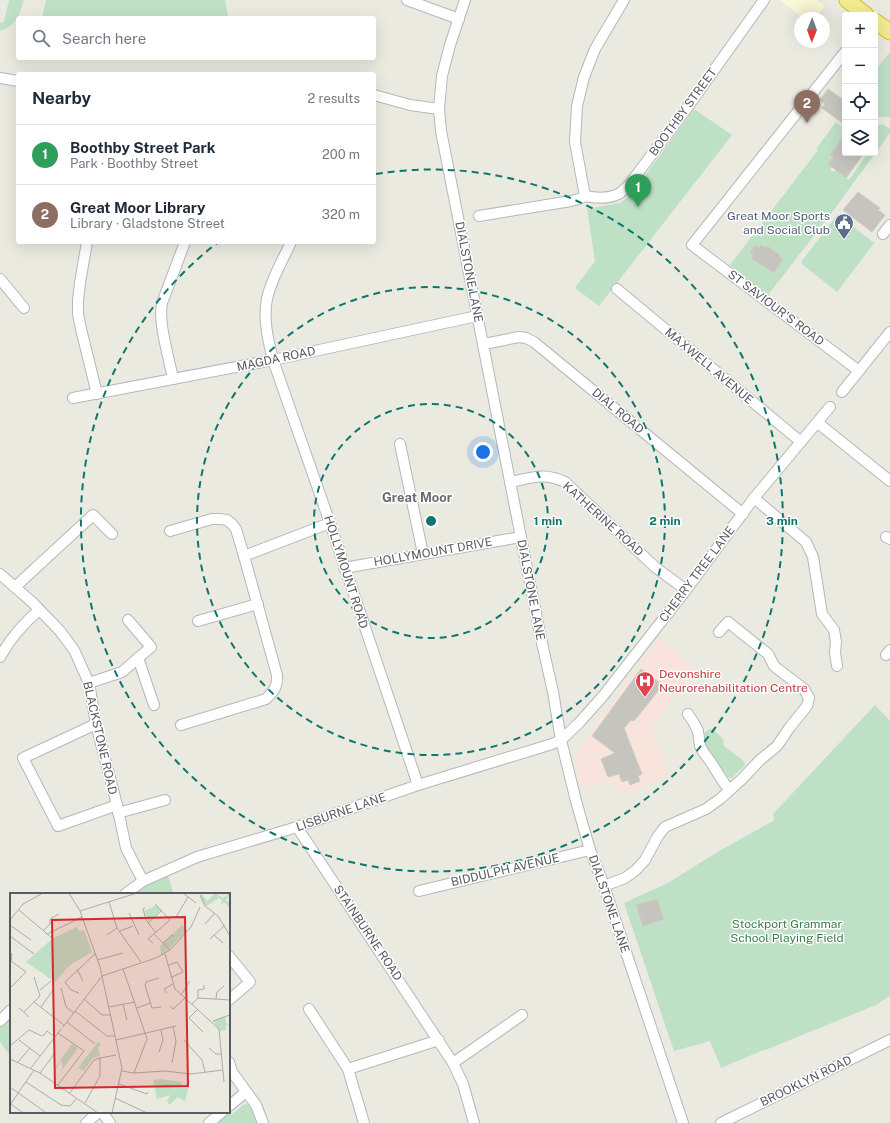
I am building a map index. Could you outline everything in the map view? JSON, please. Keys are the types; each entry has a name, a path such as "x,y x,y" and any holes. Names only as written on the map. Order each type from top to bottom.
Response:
{"highway":[{"path":"847,0 862,12"},
{"path":"878,23 890,32"}],"street":[{"path":"407,0 459,19"},
{"name":"DIALSTONE LANE","path":"465,0 450,45 442,76 439,109 441,131 540,634 576,801 590,850 604,886 683,1123"},
{"path":"585,196 575,142 577,106 584,77 595,49 624,0"},
{"name":"BOOTHBY STREET","path":"479,216 571,201 585,196 592,198 612,196 620,193 636,177 764,0"},
{"name":"ST SAVIOUR'S ROAD","path":"842,56 692,245 859,371"},
{"path":"0,78 16,81"},
{"path":"376,96 410,105 439,109"},
{"path":"883,234 890,225"},
{"path":"87,244 80,283 78,314 80,329 97,394"},
{"path":"173,379 161,324 161,310 162,303 184,244"},
{"name":"HOLLYMOUNT ROAD","path":"290,244 267,299 266,319 268,339 273,360 330,523 418,785"},
{"path":"0,279 24,308"},
{"name":"MAXWELL AVENUE","path":"617,289 802,442"},
{"name":"MAGDA ROAD","path":"73,398 273,360 477,316"},
{"path":"842,392 859,371 886,344 890,332"},
{"name":"DIAL ROAD","path":"484,344 519,337 526,338 534,342 743,514"},
{"name":"CHERRY TREE LANE","path":"562,740 603,696 686,590 754,498 830,407"},
{"path":"818,423 890,481"},
{"path":"400,444 423,554"},
{"name":"KATHERINE ROAD","path":"510,482 546,476 565,482 656,568 686,590"},
{"path":"754,498 806,542 813,557 822,614 834,630 837,666"},
{"path":"15,587 93,515 112,534"},
{"path":"170,530 212,519 227,520 236,529 258,604 278,682 276,688 266,699 196,724 181,725"},
{"path":"244,556 330,523"},
{"name":"HOLLYMOUNT DRIVE","path":"344,568 521,537"},
{"name":"BLACKSTONE ROAD","path":"0,574 60,631 74,650 89,683 96,724 126,848 143,881"},
{"path":"198,620 258,604"},
{"path":"0,657 3,644 39,610"},
{"path":"89,683 122,672 151,647 128,620"},
{"path":"604,886 625,878 636,870 645,860 658,836 666,827 706,809 720,799 760,760 777,746 807,706 809,698 804,689 774,666 768,654 728,622 719,632"},
{"path":"138,658 154,705"},
{"path":"688,714 698,731 700,746 730,790"},
{"path":"96,724 23,758 58,826 117,809 165,800"},
{"name":"LISBURNE LANE","path":"126,893 143,881 197,857 297,827 418,785 562,740"},
{"name":"STAINBURNE ROAD","path":"297,827 453,1062 463,1084 474,1123"},
{"name":"BIDDULPH AVENUE","path":"419,891 590,850"},
{"path":"230,957 250,982 230,999"},
{"path":"310,1010 348,1069 364,1123"},
{"path":"0,1021 10,1011"},
{"path":"453,1062 522,1015"},
{"path":"348,1069 439,1040"},
{"name":"BROOKLYN ROAD","path":"721,1123 890,1040"},
{"path":"230,1065 232,1072 256,1105 263,1123"},
{"path":"230,1105 246,1092"},
{"path":"86,1123 98,1113"},
{"path":"103,1113 110,1123"},
{"path":"210,1123 221,1113"}],"shaded area":[{"path":"779,0 817,0 825,6 820,12 795,12"},
{"name":"Devonshire Neurorehabilitation Centre","path":"659,638 695,668 652,727 668,776 649,785 618,796 612,781 582,787 574,762 587,737"}],"green space":[{"path":"9,0 24,0 19,15 16,16 14,23 0,31 0,23 4,22"},
{"path":"46,0 225,0 228,16 42,16"},
{"path":"890,52 890,117 878,118 878,67"},
{"path":"694,109 732,135 599,306 575,288 595,261 587,209 620,203 631,195"},
{"path":"836,122 842,127 842,138 830,154 834,157 829,164 832,167 830,170 834,172 836,170 849,180 866,156 873,156 768,295 730,265 818,150 816,149"},
{"path":"882,124 890,129 890,133 878,149 878,126"},
{"path":"838,214 874,243 837,292 801,262"},
{"name":"Stockport Grammar School Playing Field","path":"875,705 890,721 890,996 876,1005 721,1068 710,1041 674,1051 624,903 668,883 719,851 773,821 773,814"},
{"path":"713,729 723,739 724,746 744,761 745,765 732,778 728,777 725,772 720,770 719,765 708,754 703,737 705,732"},
{"path":"166,871 174,893 127,893"},
{"path":"10,1011 10,1056 0,1042 0,1021"},
{"path":"246,1104 253,1109 259,1123 218,1123 218,1121 227,1114 231,1115"}],"building":[{"path":"828,89 842,99 842,123 822,108 825,104 820,100"},
{"path":"842,138 842,156 862,156 846,178 828,164 834,157 830,155"},
{"path":"858,192 880,208 878,210 885,215 872,232 843,210"},
{"path":"755,245 759,248 761,245 766,248 767,246 780,255 779,256 783,259 774,273 752,259 753,255 750,253"},
{"path":"641,669 663,685 634,721 631,720 624,728 642,774 638,776 640,781 630,785 628,780 622,782 619,774 608,777 601,759 615,753 592,736"},
{"path":"657,899 664,919 643,926 636,905"}],"place":[{"name":"Great Moor Library","path":"807,123"},
{"name":"Boothby Street Park","path":"638,207"},
{"name":"Great Moor Sports and Social Club","path":"844,240"},
{"name":"Devonshire Neurorehabilitation Centre","path":"645,698"}],"district":[{"name":"Great Moor","path":"417,497"}]}
